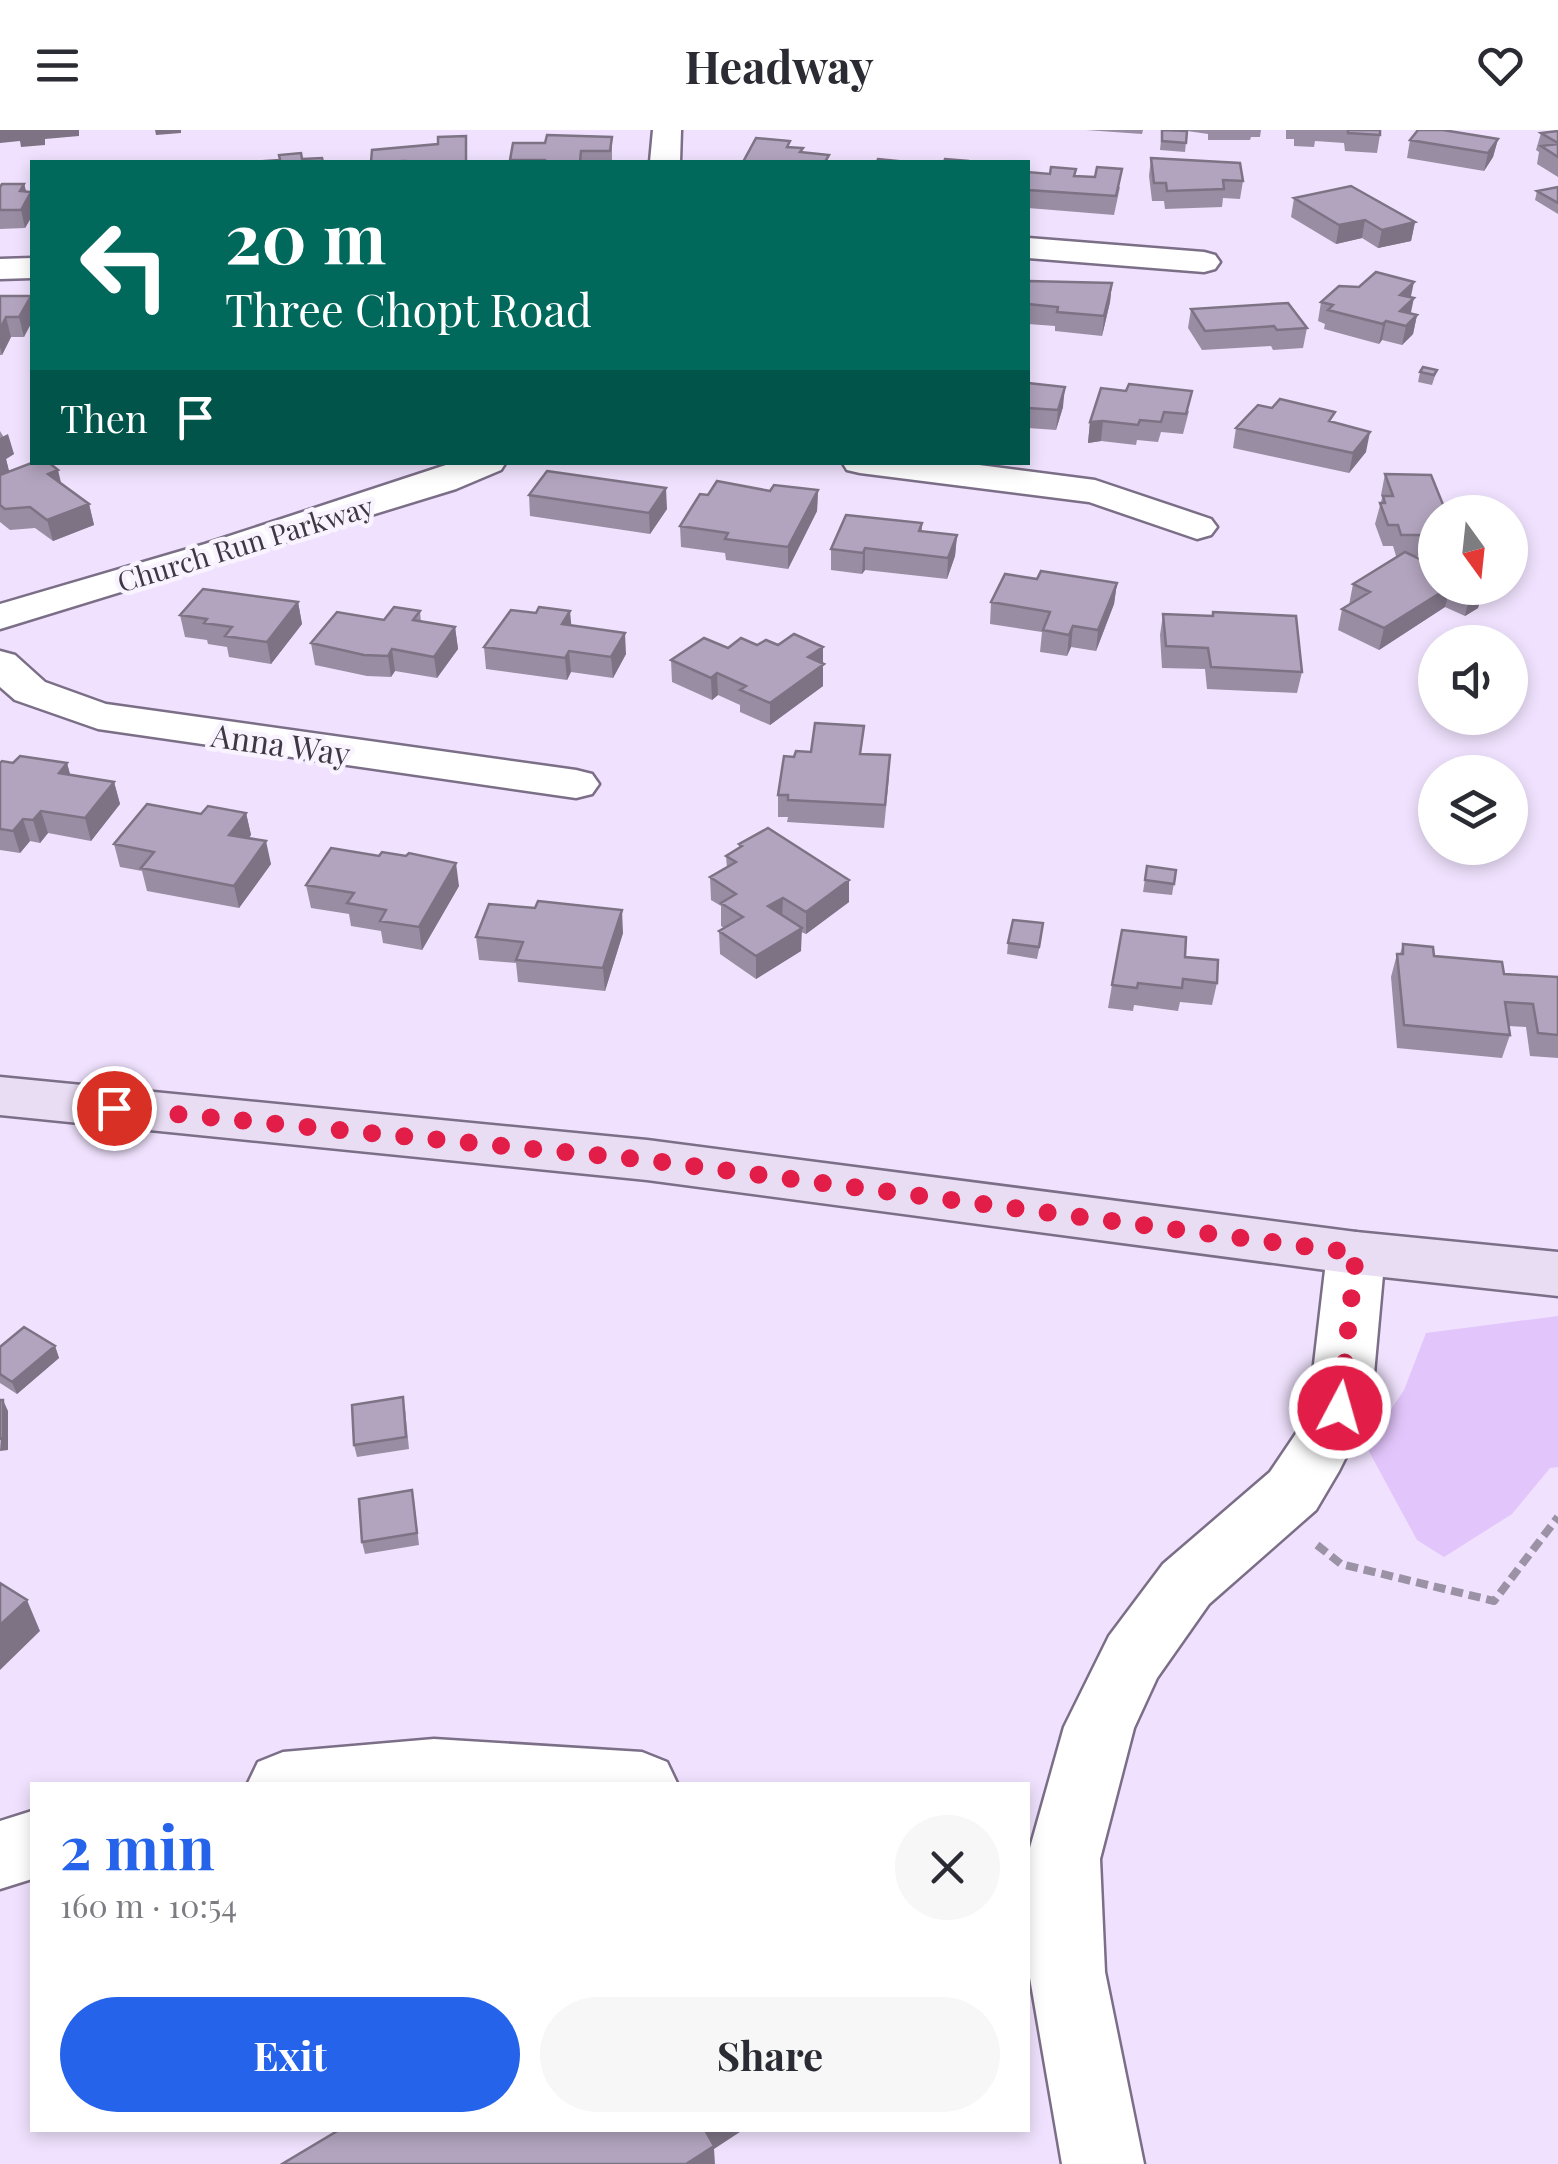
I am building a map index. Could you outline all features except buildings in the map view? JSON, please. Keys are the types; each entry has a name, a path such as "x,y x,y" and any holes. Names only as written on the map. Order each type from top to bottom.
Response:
{"main road":[{"path":"0,1096 647,1160 1356,1253 1558,1274"}],"street":[{"path":"666,160 668,130"},
{"path":"1030,248 1204,262"},
{"path":"0,269 30,268"},
{"name":"Church Run Parkway","path":"0,617 238,546 481,465"},
{"path":"884,465 1095,491 1196,527"},
{"name":"Anna Way","path":"0,664 30,691 98,716 576,784"},
{"path":"1103,2164 1045,1855 1098,1727 1133,1657 1186,1584 1293,1491 1340,1408 1356,1253"},
{"path":"313,1782 434,1770 600,1782"},
{"path":"0,1855 30,1846"}],"path":[{"path":"1271,1511 1341,1564 1494,1601 1558,1517"}],"shaded area":[{"path":"1558,1316 1558,1467 1550,1468 1512,1514 1444,1557 1417,1540 1366,1446 1404,1390 1426,1333"}],"route":[{"path":"114,1108 647,1160 1356,1253 1340,1408"}]}
